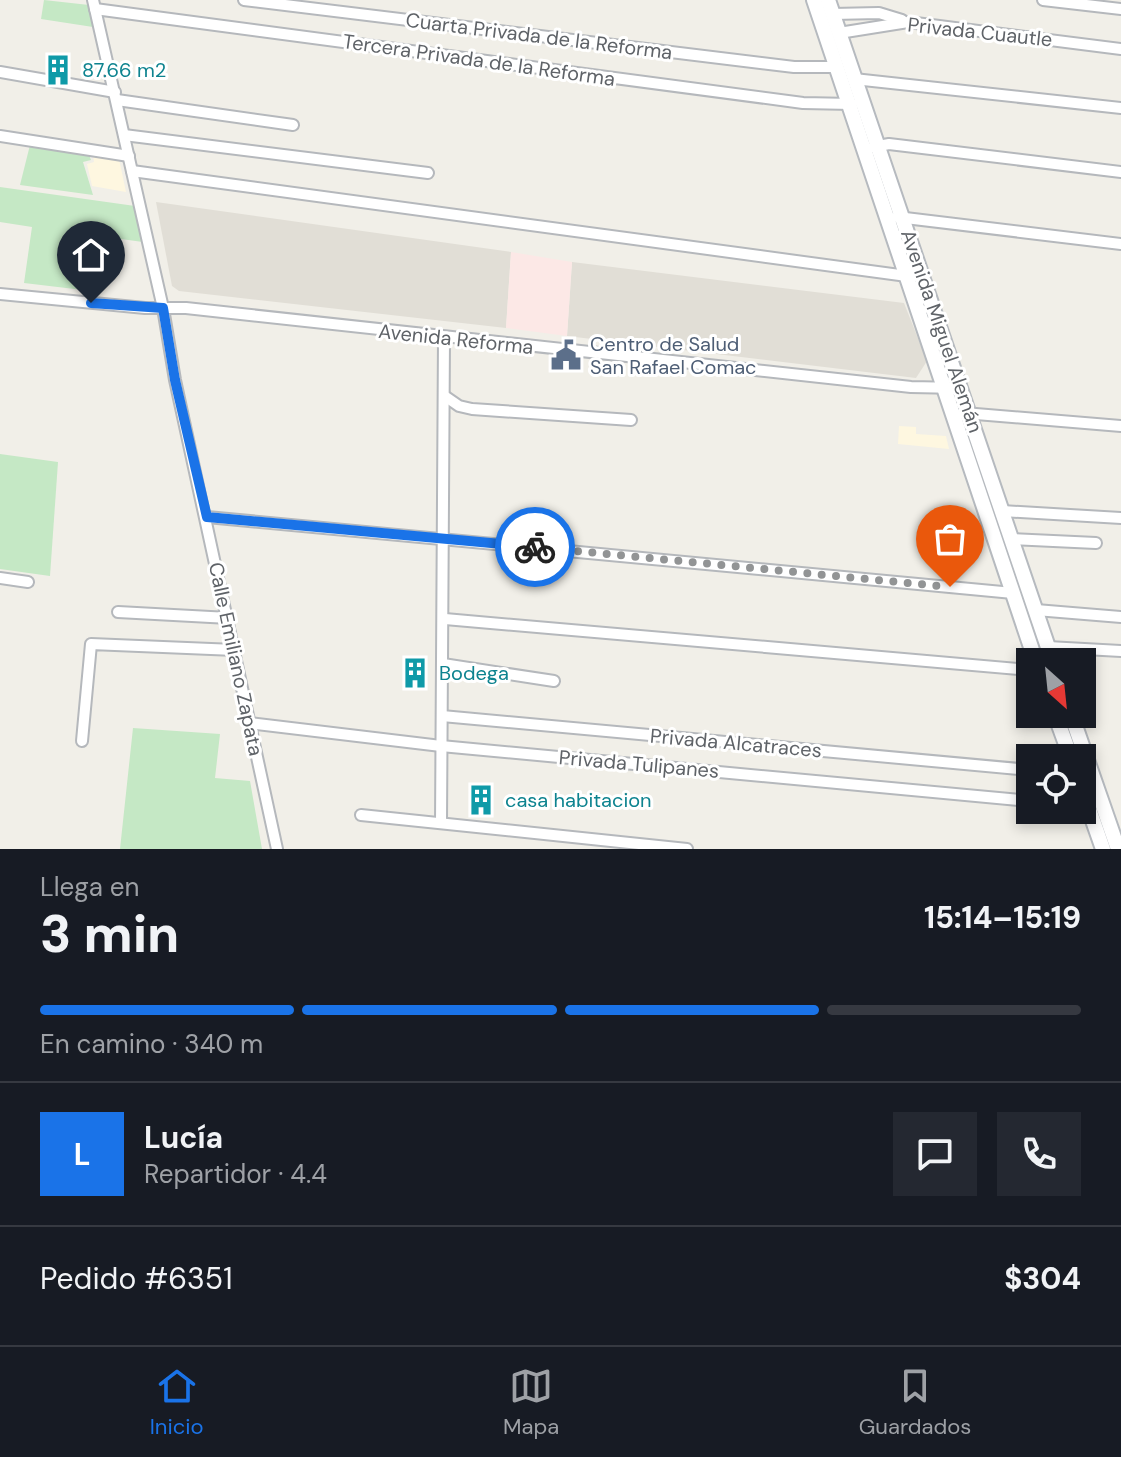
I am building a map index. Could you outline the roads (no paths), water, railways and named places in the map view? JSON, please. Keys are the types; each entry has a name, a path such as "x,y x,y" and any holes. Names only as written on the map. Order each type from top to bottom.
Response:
{"main road":[{"name":"Avenida Miguel Alemán","path":"814,0 835,67 855,103 903,217 952,388 953,414 1031,648"},
{"name":"Avenida Miguel Alemán","path":"830,7 854,79 855,103"},
{"name":"Avenida Miguel Alemán","path":"871,147 887,216 907,276 952,388 969,413 1048,647"},
{"path":"1096,815 1118,849"},
{"path":"1096,824 1103,849"}],"street":[{"name":"Cuarta Privada de la Reforma","path":"244,0 794,67 835,67"},
{"path":"1043,0 1121,9"},
{"name":"Calle Emiliano Zapata","path":"94,4 163,308 175,380 277,849"},
{"name":"Tercera Privada de la Reforma","path":"94,4 787,101 855,103"},
{"path":"830,7 879,13 908,22"},
{"name":"Privada Cuautle","path":"839,33 908,22 1121,49"},
{"path":"0,72 116,96 293,125"},
{"path":"854,79 1121,108"},
{"path":"124,135 428,173"},
{"path":"0,136 129,156"},
{"path":"871,147 1121,172"},
{"path":"132,171 907,276"},
{"path":"887,216 1121,244"},
{"name":"Avenida Reforma","path":"0,294 186,308 444,338 952,388"},
{"path":"441,823 445,619 444,338"},
{"path":"446,397 459,406 472,409 631,420"},
{"path":"953,414 1121,426"},
{"path":"1002,511 1121,518"},
{"path":"207,517 1013,593"},
{"path":"1011,539 1096,543"},
{"path":"0,578 28,582"},
{"path":"1036,610 1121,617"},
{"path":"118,612 229,618"},
{"path":"445,619 1016,669"},
{"path":"82,741 91,644 235,650"},
{"path":"1048,647 1121,651"},
{"path":"443,664 554,681"},
{"name":"Privada Alcatraces","path":"442,716 1016,769"},
{"name":"Privada Tulipanes","path":"249,723 441,746 1016,800"},
{"path":"361,815 687,849"}],"place":[{"name":"87.66 m2","path":"58,70"},
{"name":"Centro de Salud San Rafael Comac","path":"566,355"},
{"name":"Bodega","path":"415,673"},
{"name":"casa habitacion","path":"481,800"}]}
